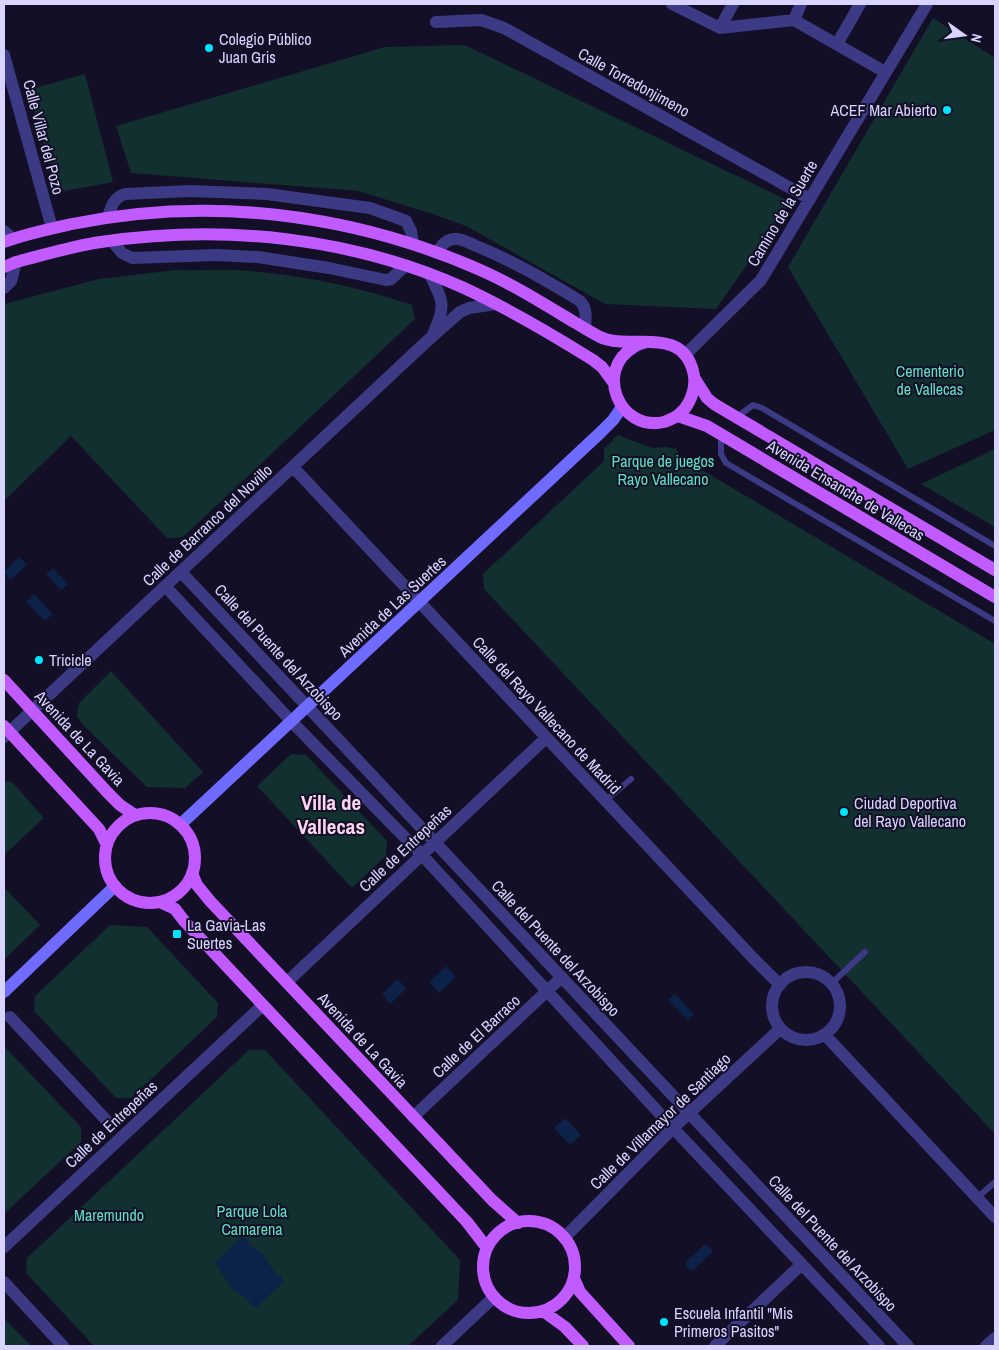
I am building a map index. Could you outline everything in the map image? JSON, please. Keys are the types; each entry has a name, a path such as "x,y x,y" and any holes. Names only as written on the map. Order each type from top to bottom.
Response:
{"main road":[{"path":"7,237 108,217 141,213 188,211 265,213 343,225 413,244 477,269 510,285 608,340 657,341 667,343 685,355"},
{"path":"4,267 16,262 94,243 174,235 253,236 334,247 405,266 463,288 496,304 593,360 602,366 613,382"},
{"path":"647,342 633,347 623,356 616,368 613,382 615,396 631,416 642,421 654,423 678,416 688,406 694,393 695,379"},
{"name":"Avenida Ensanche de Vallecas","path":"685,355 692,366 695,379 711,402 995,570"},
{"name":"Avenida de Las Suertes","path":"181,824 613,420 622,407"},
{"name":"Avenida Ensanche de Vallecas","path":"678,416 695,421 721,435 995,597"},
{"name":"Avenida de La Gavia","path":"4,680 108,793 120,805 136,815"},
{"path":"6,731 99,829 107,845"},
{"path":"158,813 173,818 181,824 188,833 194,847 195,858 192,873 186,884 175,895 160,902 136,901 122,894 108,873 105,860 107,845 112,834 122,822 136,815 158,813"},
{"name":"Avenida de La Gavia","path":"192,873 197,885 210,901 492,1200 518,1222"},
{"path":"4,992 115,886"},
{"path":"160,902 175,909 185,922 467,1222 487,1248"},
{"path":"574,1278 567,1292 557,1304 543,1311 530,1313 516,1312 504,1306 494,1297 485,1282 483,1265 487,1248 495,1236 518,1222 535,1222 551,1227 564,1238 571,1250 574,1263 574,1278 580,1292 629,1346"},
{"path":"543,1311 565,1327 583,1346"}],"street":[{"path":"672,4 720,28 794,20 886,72"},
{"path":"720,28 733,4"},
{"path":"794,20 802,4"},
{"path":"838,44 860,4"},
{"name":"Camino de la Suerte","path":"685,355 761,280 927,4"},
{"name":"Calle Torredonjimeno","path":"436,22 481,20 504,28 810,199"},
{"name":"Calle Villar del Pozo","path":"4,55 8,82 52,228"},
{"path":"108,217 110,207 116,198 125,194 190,191 267,194 370,208 402,219 409,225 413,244"},
{"path":"437,253 446,241 461,239 506,259 580,301 586,311 585,328"},
{"path":"112,241 122,254 132,258 216,255 258,257 329,268 381,280 391,279 405,266"},
{"path":"4,288 11,281 16,262"},
{"name":"Calle de Barranco del Novillo","path":"430,275 439,293 442,306 440,320 432,337"},
{"name":"Calle de Barranco del Novillo","path":"6,731 33,710 460,312 469,308 496,304"},
{"name":"Calle del Rayo Vallecano de Madrid","path":"292,467 780,985"},
{"name":"Calle del Puente del Arzobispo","path":"181,572 908,1346"},
{"path":"165,586 292,722 422,854 673,1128 879,1346"},
{"name":"Calle de Entrepeñas","path":"287,982 546,738"},
{"path":"802,972 813,972 824,976 832,983 840,1001 840,1011 838,1020 825,1035 806,1041 788,1035 780,1029 772,1010 772,999 780,985 792,975 802,972"},
{"name":"Calle de El Barraco","path":"413,1117 562,977"},
{"name":"Calle de Entrepeñas","path":"4,1248 263,1004"},
{"path":"10,1017 108,1122"},
{"name":"Calle de Villamayor de Santiago","path":"564,1238 673,1128 780,1029"},
{"path":"825,1035 995,1217"},
{"path":"715,1346 802,1264"},
{"path":"4,1282 64,1346"},
{"path":"442,1346 494,1297"},
{"path":"986,1346 995,1338"}],"lane":[{"path":"737,418 753,405 762,408 995,546"},
{"path":"721,435 721,454 726,463 995,621"},
{"path":"605,800 631,779"},
{"path":"832,983 865,952"},
{"path":"978,1198 995,1182"}],"green space":[{"name":"Cementerio de Vallecas","path":"933,18 995,58 995,430 908,469 788,267"},
{"path":"465,45 791,202 716,309 605,304 466,226 358,191 131,173 116,126 385,47"},
{"path":"85,74 113,182 65,191 54,183 28,90"},
{"path":"176,270 248,271 290,275 331,283 412,305 415,319 183,537 167,538 71,436 4,501 4,304 99,279"},
{"name":"Ciudad Deportiva del Rayo Vallecano","path":"618,435 652,448 667,447 676,449 682,458 995,644 995,1134 484,589 483,574 604,461 604,449"},
{"path":"995,449 995,527 921,484"},
{"path":"111,671 203,772 185,788 147,787 82,724 77,716 79,703"},
{"path":"291,754 306,755 387,841 386,856 352,888 257,786"},
{"path":"4,781 12,782 44,818 4,855"},
{"path":"4,887 40,925 4,960"},
{"path":"110,925 147,927 218,1003 217,1017 131,1098 116,1098 34,1011 35,996"},
{"path":"4,1046 81,1127 81,1142 4,1214"},
{"name":"Parque Lola Camarena","path":"249,1050 265,1050 460,1260 458,1300 408,1346 94,1346 26,1273 27,1258"},
{"path":"4,1318 31,1346 4,1346"}],"water":[{"path":"19,557 27,565 10,580 4,572"},
{"path":"53,568 68,584 61,590 46,574"},
{"path":"34,594 53,614 45,621 26,602"},
{"path":"446,966 456,977 439,993 429,982"},
{"path":"398,979 406,989 390,1004 382,994"},
{"path":"675,994 694,1014 688,1020 668,1000"},
{"path":"565,1118 581,1135 570,1145 554,1128"},
{"path":"241,1237 250,1241 248,1244 262,1253 277,1276 280,1274 283,1282 257,1307 249,1304 250,1301 232,1288 215,1263"},
{"path":"704,1245 707,1245 712,1250 712,1253 693,1270 690,1270 685,1265 686,1262"}],"place":[{"name":"Colegio Público Juan Gris","path":"209,48"},
{"name":"ACEF Mar Abierto","path":"947,110"},
{"name":"Tricicle","path":"39,660"},
{"name":"Ciudad Deportiva del Rayo Vallecano","path":"844,812"},
{"name":"La Gavia-Las Suertes","path":"177,934"},
{"name":"Escuela Infantil \"Mis Primeros Pasitos\"","path":"664,1322"}],"district":[{"name":"Villa de Vallecas","path":"331,815"}],"park label":[{"name":"Parque de juegos Rayo Vallecano","path":"663,470"},
{"name":"Maremundo","path":"109,1215"}]}
